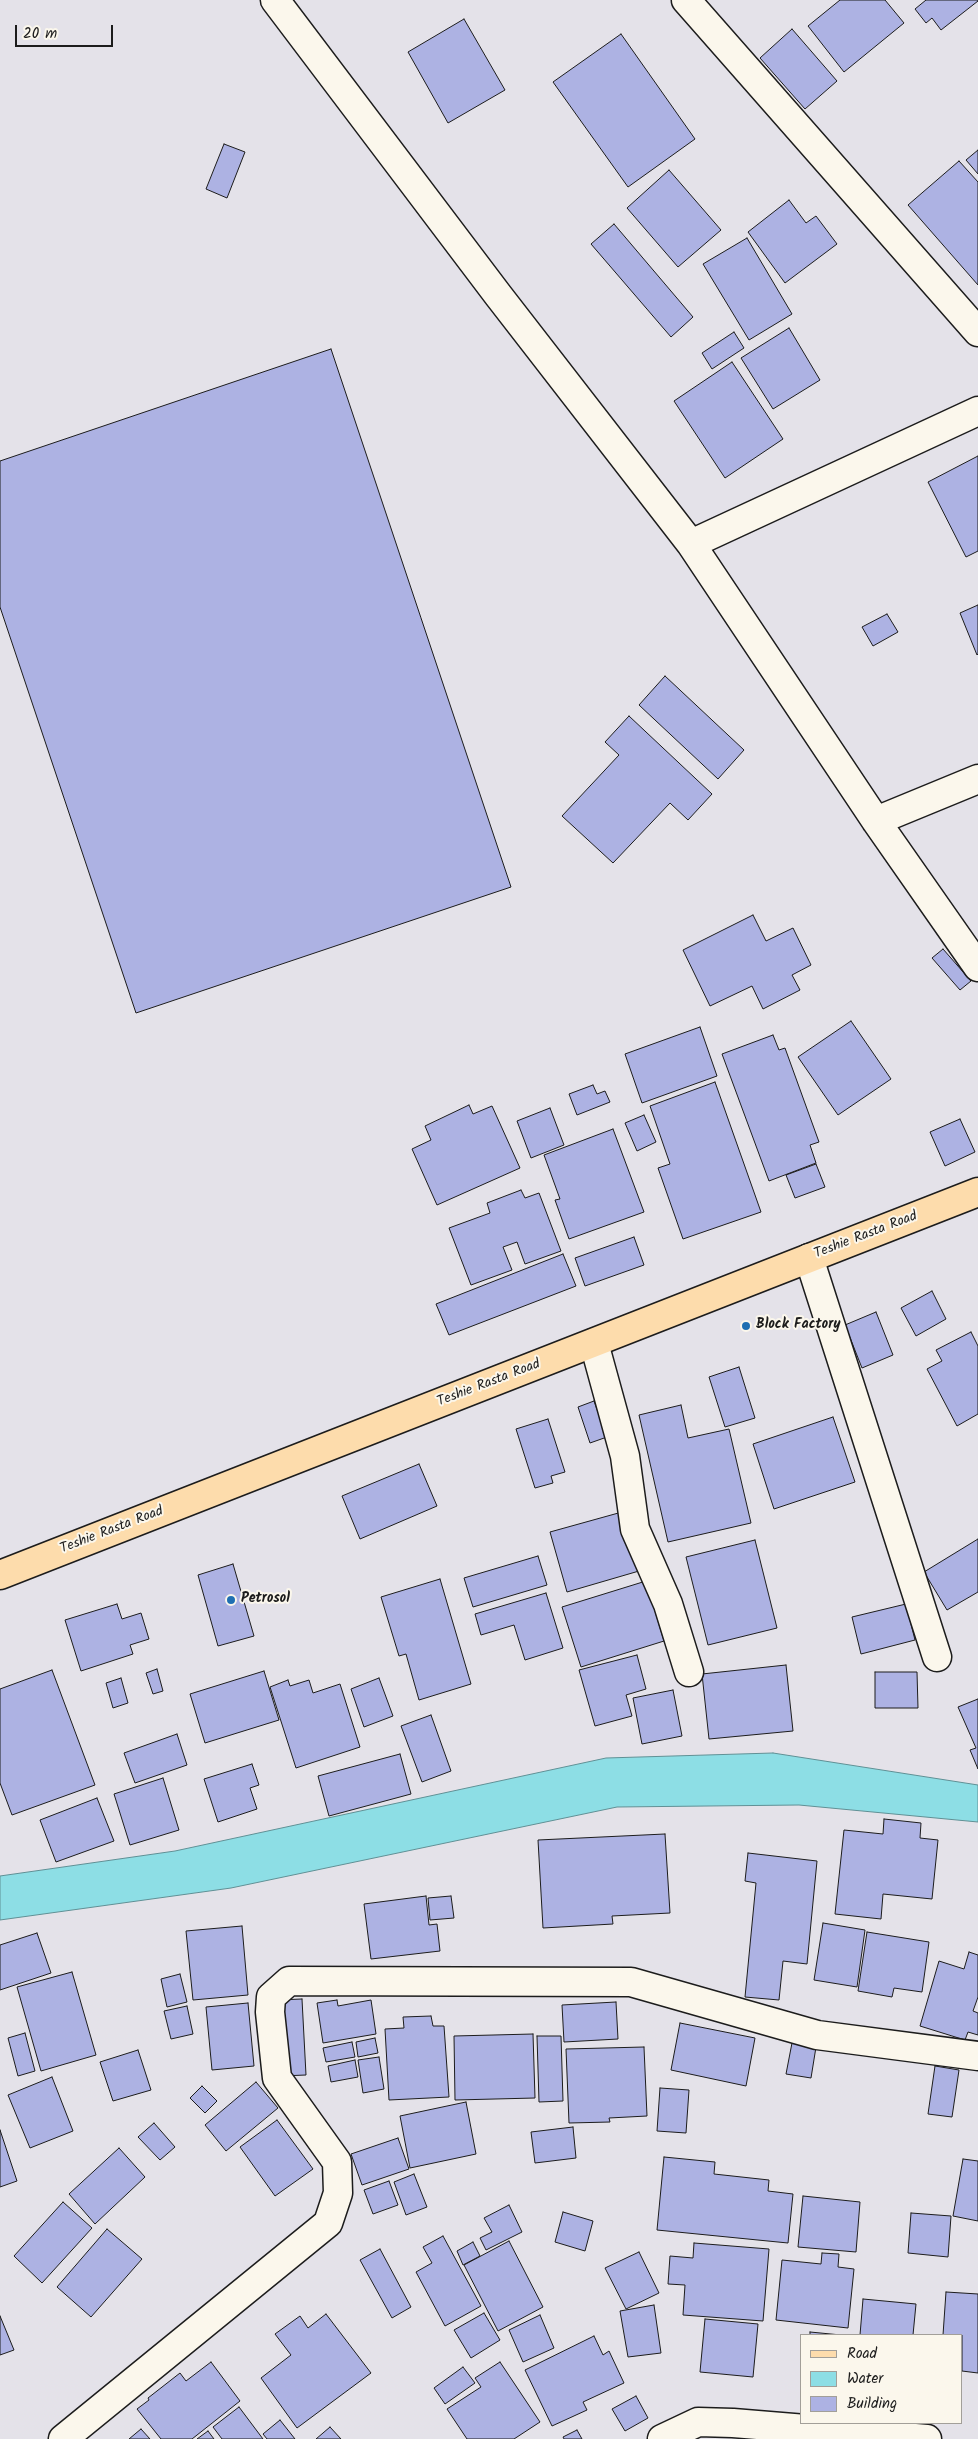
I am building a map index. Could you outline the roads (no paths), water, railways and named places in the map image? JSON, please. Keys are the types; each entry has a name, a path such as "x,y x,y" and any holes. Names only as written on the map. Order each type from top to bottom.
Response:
{"main road":[{"name":"Teshie Rasta Road","path":"0,1575 978,1192"}],"street":[{"path":"275,0 498,295 691,544 876,821 978,967"},
{"path":"686,0 978,332"},
{"path":"691,544 978,411"},
{"path":"876,821 978,779"},
{"path":"809,1258 937,1657"},
{"path":"594,1343 625,1456 635,1528 668,1604 690,1672"},
{"path":"63,2439 328,2224 338,2193 337,2162 277,2078 270,2012 271,1997 289,1981 631,1982 817,2035 978,2056"},
{"path":"662,2439 698,2422 724,2422 927,2439"}],"water":[{"path":"773,1753 978,1785 978,1822 799,1805 617,1807 231,1888 0,1920 0,1876 175,1851 606,1758"}],"place":[{"name":"Block Factory","path":"746,1326"},
{"name":"Petrosol","path":"231,1600"}]}
